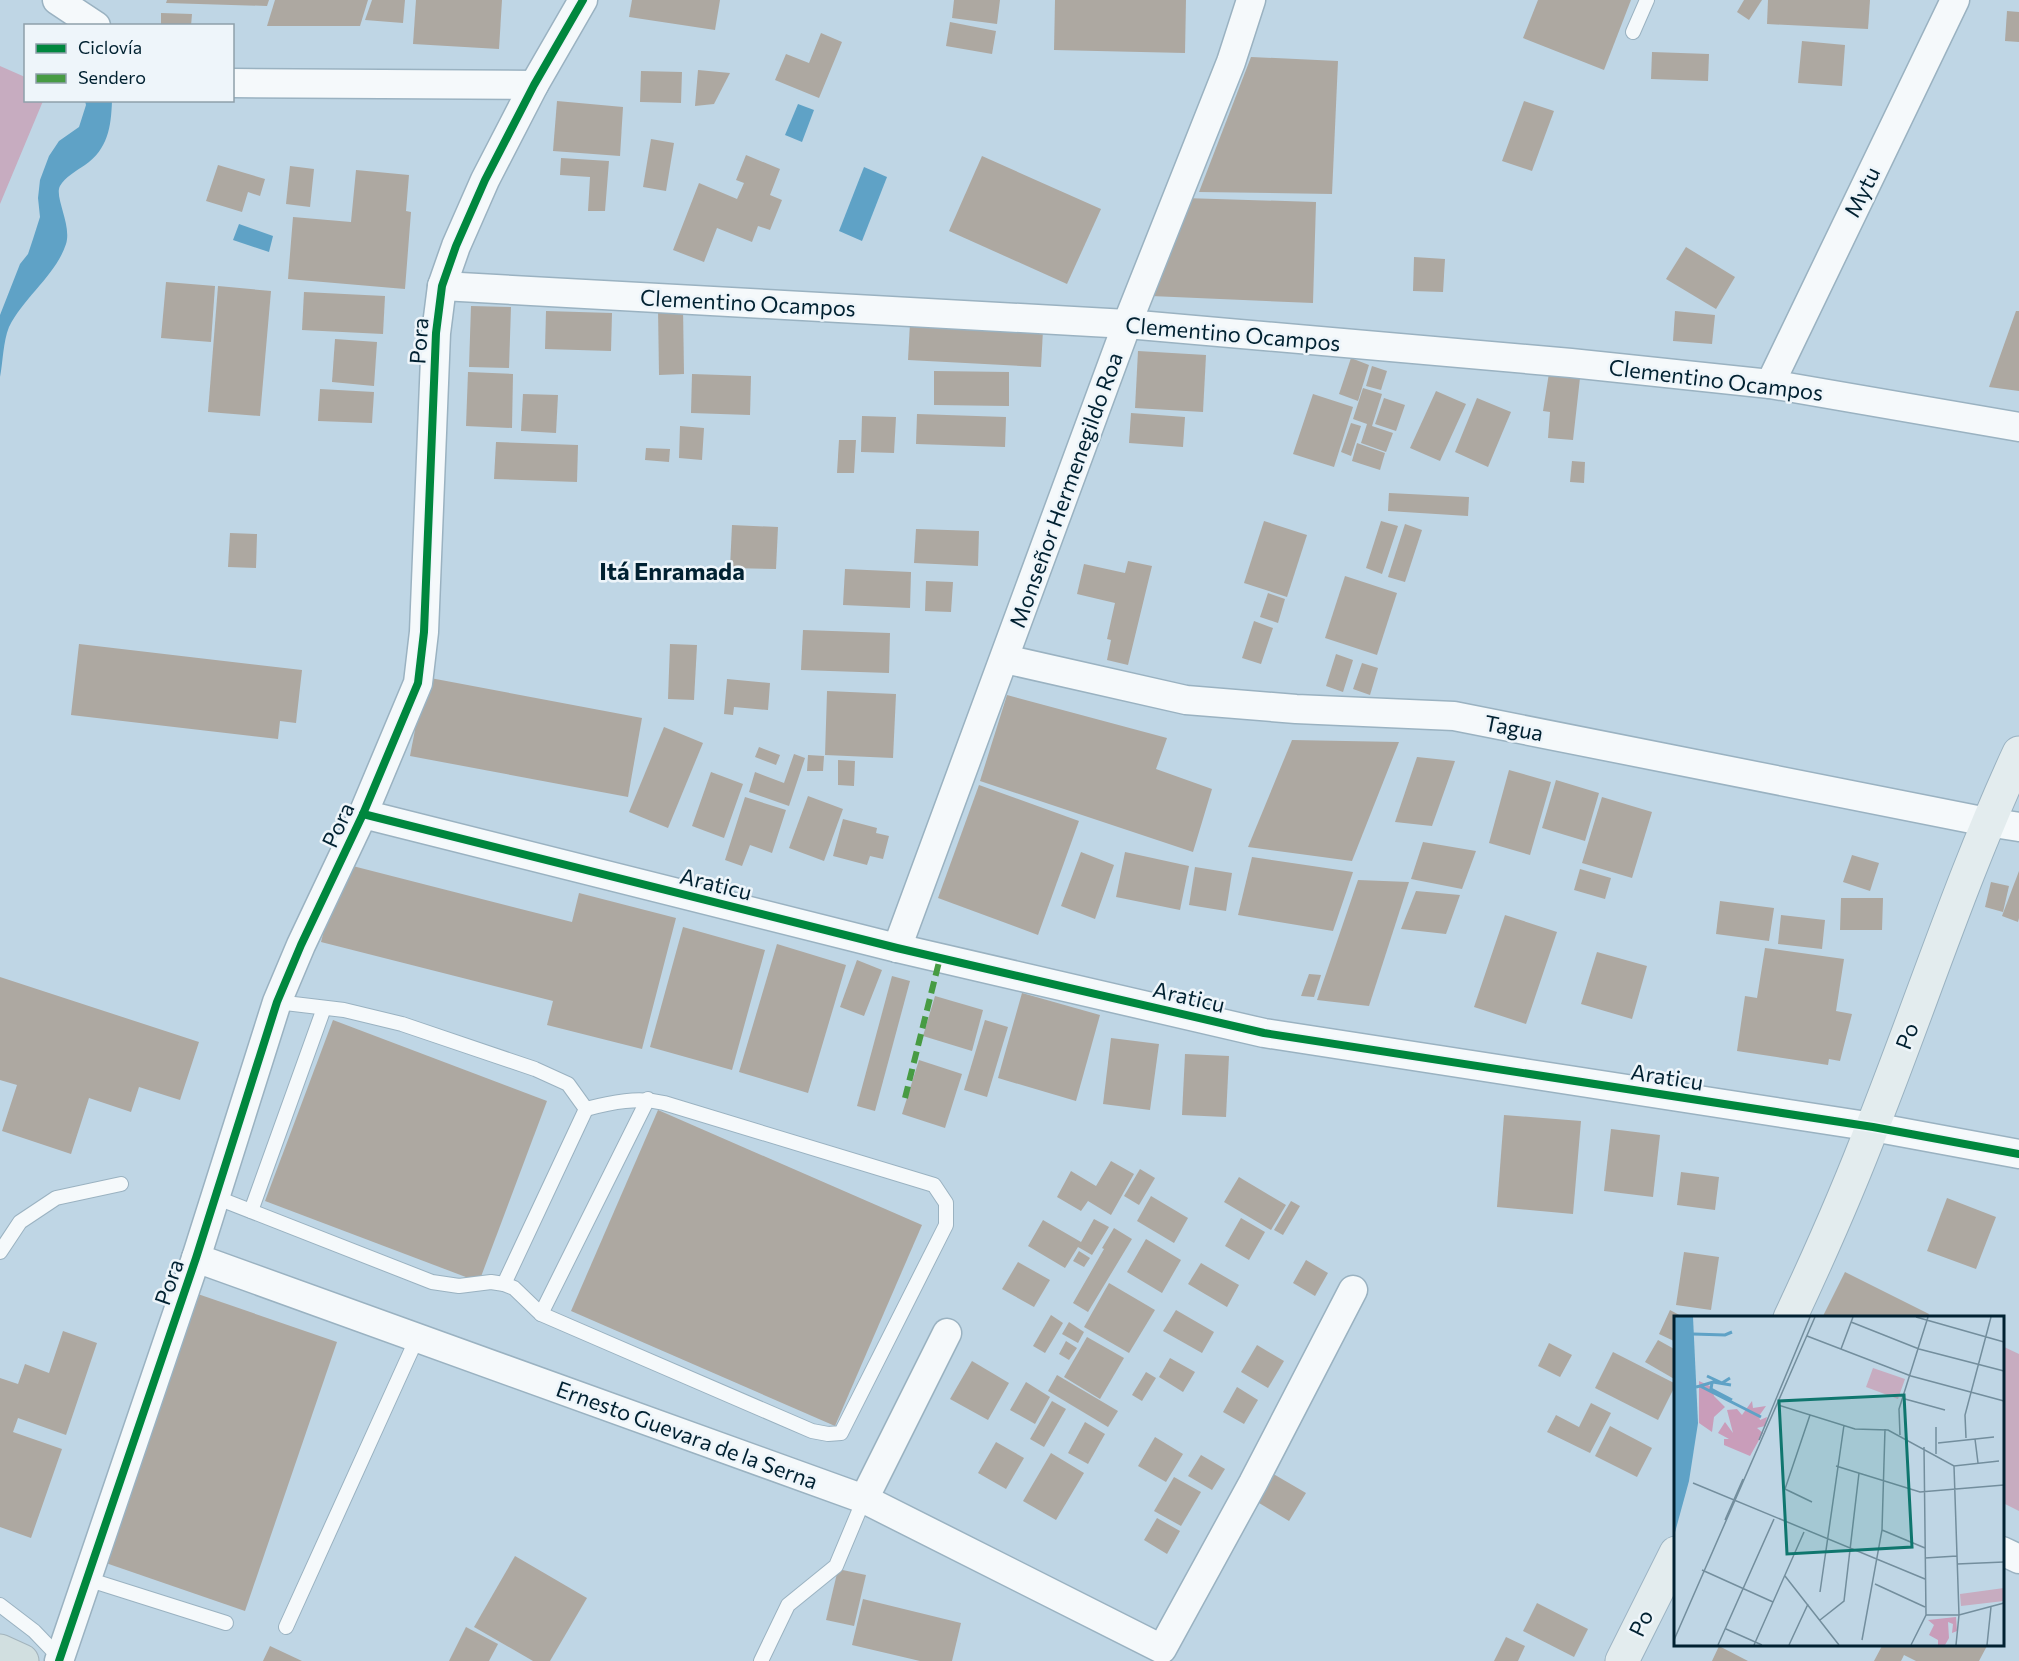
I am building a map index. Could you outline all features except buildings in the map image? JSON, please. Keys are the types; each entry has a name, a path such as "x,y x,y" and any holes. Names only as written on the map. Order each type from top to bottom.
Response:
{"street":[{"name":"Pora","path":"60,1659 196,1258 277,1002 301,945 363,814 418,683 424,632 436,333 442,286 456,246 485,180 534,85 583,0"},
{"name":"Monseñor Hermenegildo Roa","path":"897,948 1127,324 1231,62 1251,0"},
{"name":"Mytu","path":"1770,384 1955,0"},
{"path":"234,83 534,85"},
{"name":"Clementino Ocampos","path":"442,286 1127,324 1571,363 1770,384 2019,427"},
{"name":"Tagua","path":"1005,659 1186,700 1296,709 1454,716 2019,827"},
{"name":"Po","path":"1790,1316 1821,1253 1873,1127 1987,822 2019,753"},
{"name":"Araticu","path":"363,814 897,948 1264,1033 1873,1127 2019,1154"},
{"name":"Ernesto Guevara de la Serna","path":"196,1258 864,1499 1159,1655"},
{"path":"1159,1655 1253,1483 1353,1290"},
{"path":"864,1499 947,1333"},
{"path":"2004,1552 2019,1559"},
{"name":"Po","path":"1622,1661 1674,1557"}],"lane":[{"path":"1633,32 1647,0"},
{"path":"277,1002 344,1010 402,1024 535,1069 568,1084 585,1109"},
{"path":"251,1211 324,1008"},
{"path":"215,1197 432,1282 459,1286 491,1282 504,1284 514,1288 541,1314 813,1431 828,1434 841,1433 946,1225 946,1203 933,1185 648,1099 611,1102 585,1109"},
{"path":"541,1314 648,1099"},
{"path":"504,1284 585,1109"},
{"path":"0,1252 20,1222 56,1198 121,1184"},
{"path":"286,1627 417,1338"},
{"path":"761,1661 788,1605 836,1566 864,1499"},
{"path":"87,1579 226,1623"},
{"path":"0,1605 34,1631 60,1659"}],"shaded area":[{"path":"0,66 24,77 24,102 43,102 0,204"},
{"path":"2004,1347 2019,1354 2019,1511 2004,1504"}],"water":[{"path":"85,102 112,102 107,137 93,159 68,177 60,186 59,197 67,228 66,244 55,266 15,316 9,327 0,377 0,315 20,264 28,254 40,217 38,198 40,180 49,156 59,141 79,127"},
{"path":"798,104 814,110 802,142 785,135"},
{"path":"864,167 887,177 862,241 839,231"},
{"path":"239,224 273,236 269,252 233,240"}],"marked path":[{"path":"905,1098 940,958"}],"cycle path":[{"path":"59,1661 196,1258 277,1002 301,945 363,814 418,683 424,632 436,333 442,286 456,246 485,180 534,85 583,0"},
{"path":"363,814 897,948 1264,1033 1873,1127 2019,1154"}],"district":[{"name":"Itá Enramada","path":"672,572"}]}
